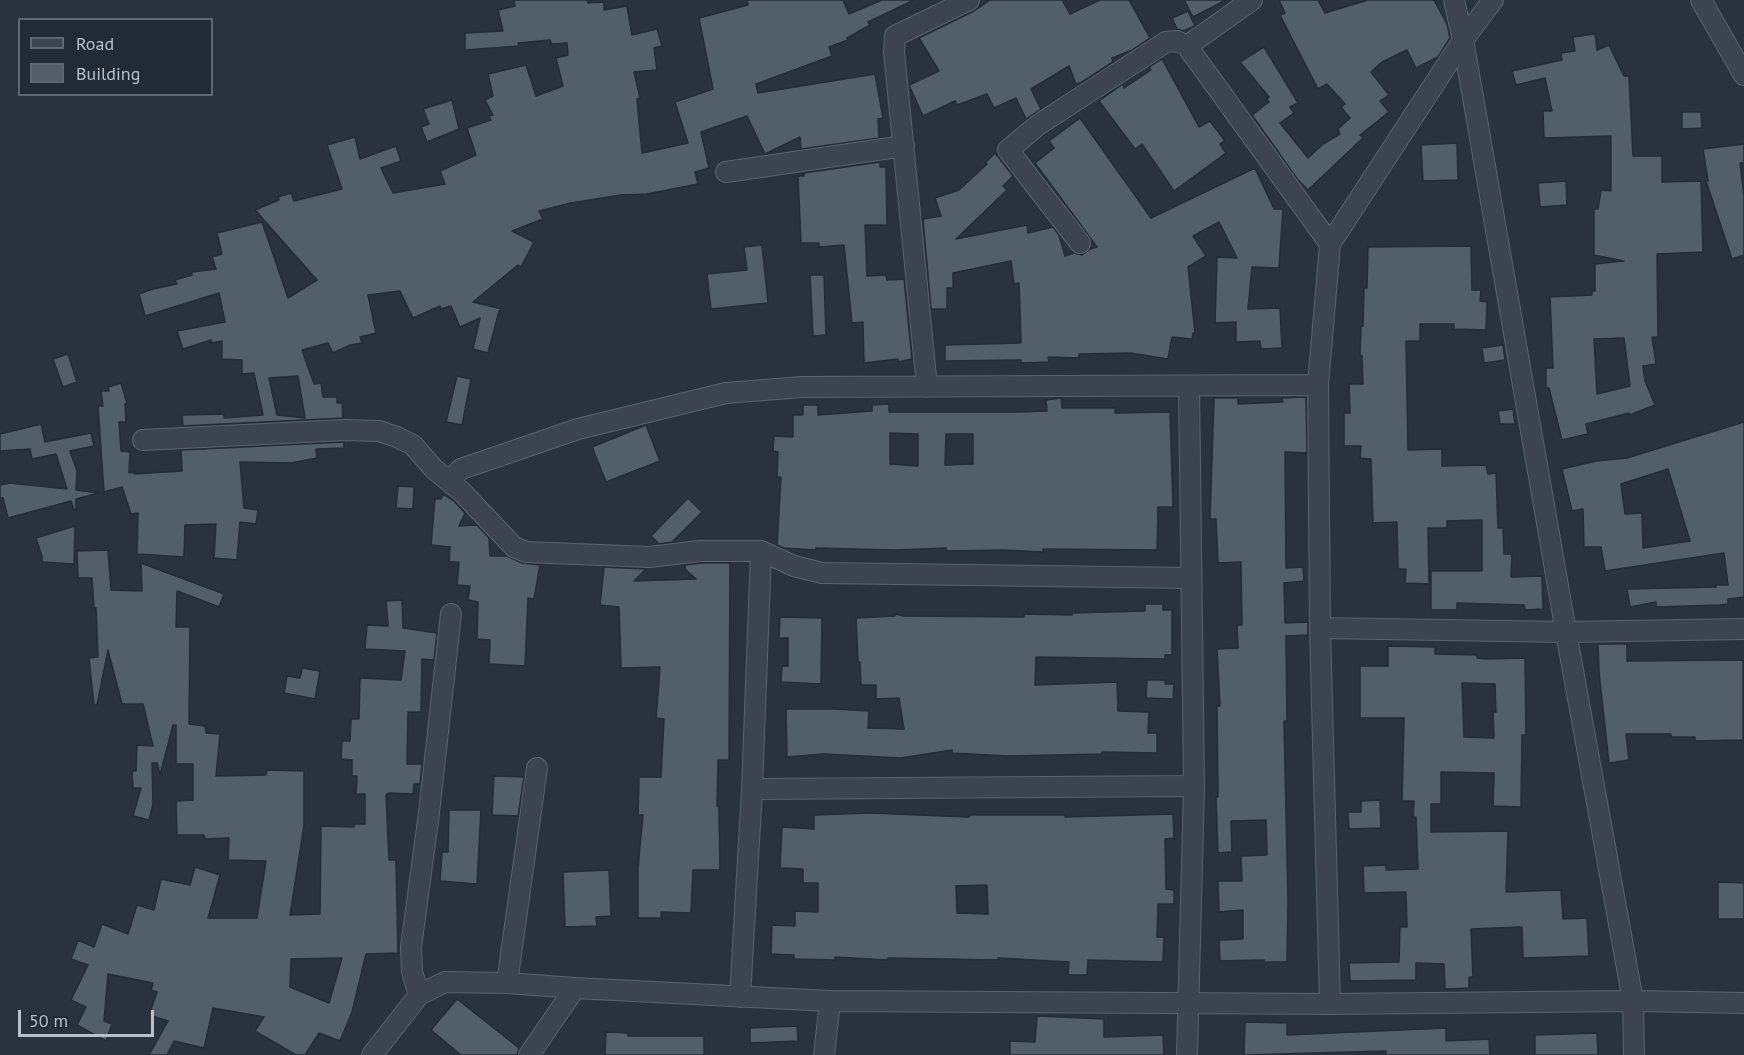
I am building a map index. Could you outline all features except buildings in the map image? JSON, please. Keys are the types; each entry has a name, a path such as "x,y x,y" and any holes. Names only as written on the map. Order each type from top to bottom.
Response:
{"street":[{"path":"927,387 894,52 895,36 969,0"},
{"path":"1187,46 1252,0"},
{"path":"1454,0 1463,40 1633,1001 1634,1055"},
{"path":"1330,1004 1320,628 1318,385 1330,244 1463,40 1493,0"},
{"path":"1701,0 1744,75"},
{"path":"1080,243 1008,150 1038,125 1166,42 1177,41 1187,46 1330,244"},
{"path":"726,172 904,146"},
{"path":"452,484 455,475 461,469 578,429 726,393 802,387 1318,385"},
{"path":"1187,1055 1194,786 1189,386"},
{"path":"143,440 345,430 380,431 397,436 413,445 434,470 452,484 514,547 526,552 649,557 700,551 760,551 794,566 822,573 1191,578"},
{"path":"740,997 752,789 760,551"},
{"path":"419,995 412,972 411,947 429,813 451,614"},
{"path":"1320,628 1566,632 1744,629"},
{"path":"507,983 537,768"},
{"path":"752,789 1194,786"},
{"path":"372,1055 419,995 446,982 507,983 830,1001 1330,1004 1633,1001 1744,1003"},
{"path":"529,1055 575,988"},
{"path":"825,1055 830,1001"}]}
